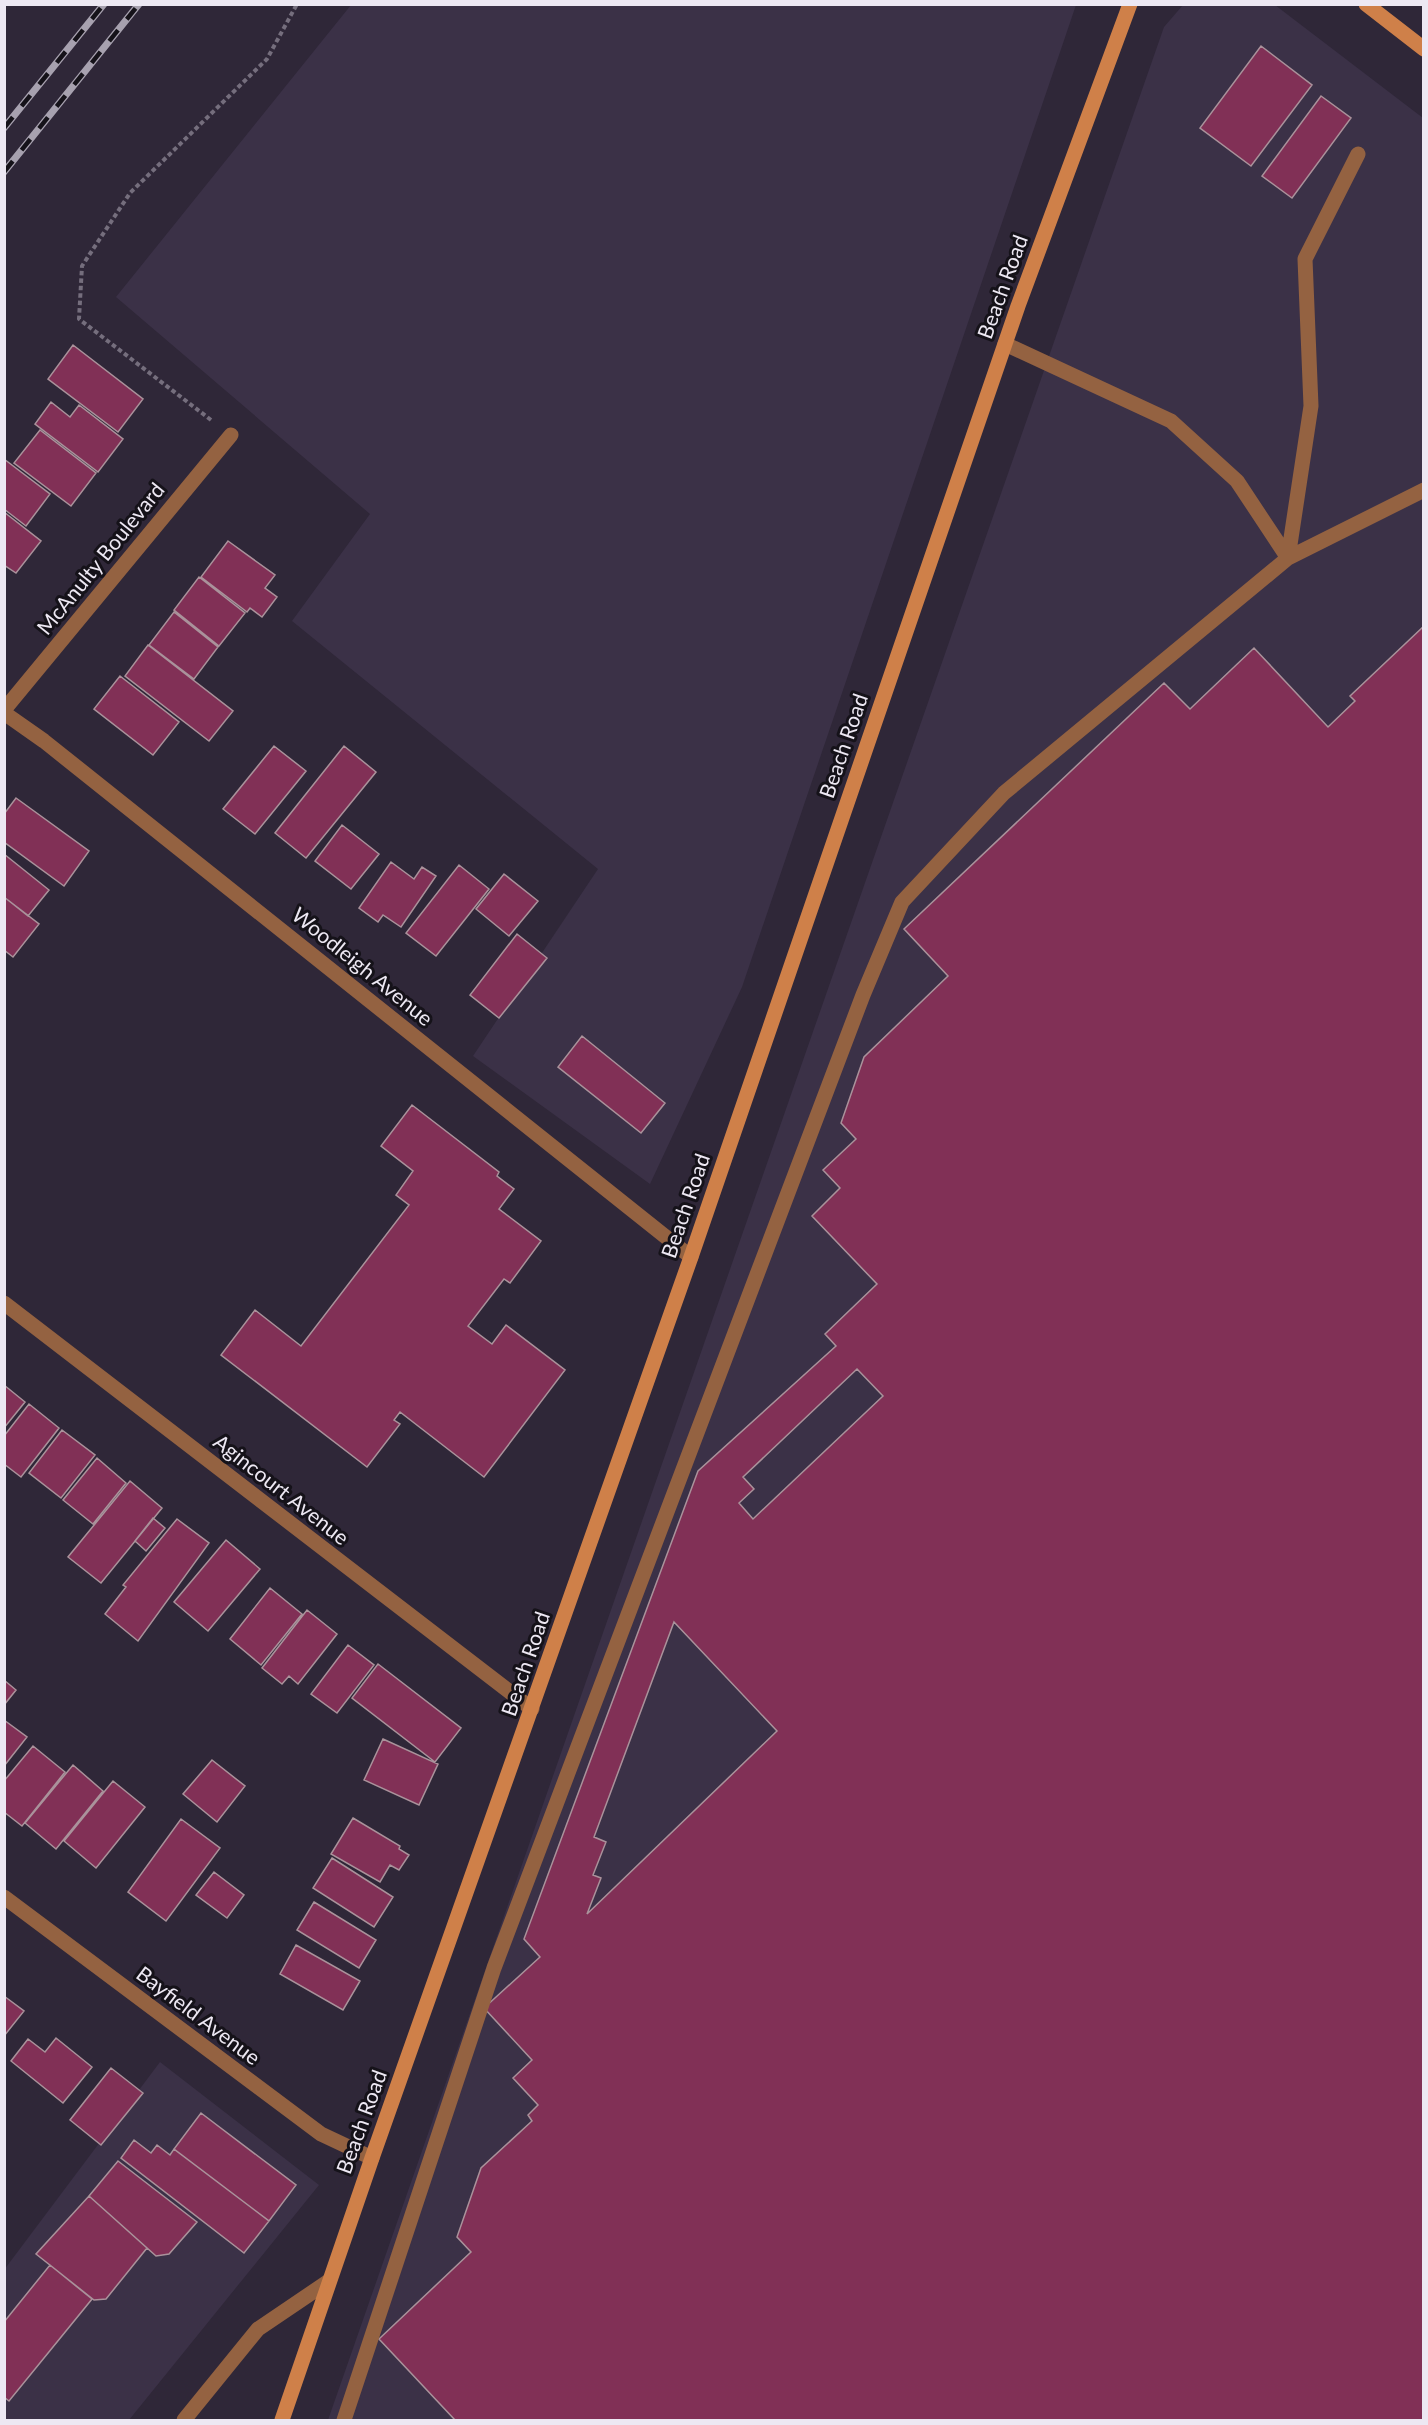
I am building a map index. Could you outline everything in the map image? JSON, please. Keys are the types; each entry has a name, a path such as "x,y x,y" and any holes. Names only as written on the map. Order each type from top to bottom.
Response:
{"street":[{"name":"Beach Road","path":"282,2421 372,2158 691,1257 1005,344 1130,4"},
{"path":"1366,4 1424,49"},
{"path":"1288,558 1311,406 1305,259 1358,153"},
{"path":"1005,344 1171,421 1237,481 1288,558"},
{"name":"McAnulty Boulevard","path":"4,711 231,435"},
{"path":"344,2421 494,1968 863,995 902,902 1004,793 1288,558 1424,490"},
{"name":"Woodleigh Avenue","path":"4,711 54,748 691,1257"},
{"name":"Agincourt Avenue","path":"4,1303 532,1709"},
{"name":"Bayfield Avenue","path":"4,1897 321,2134 372,2158"},
{"path":"184,2421 258,2329 329,2281"}],"path":[{"path":"231,435 79,320 82,266 130,193 267,59 297,4"}],"shaded area":[{"path":"351,5 1076,5 742,987 650,1184 473,1056 598,869 292,621 370,514 116,297"},
{"path":"1183,5 1275,5 1423,118 1423,2420 328,2420 1164,27"},
{"path":"160,2062 319,2185 129,2420 5,2420 4,2270"}],"building":[{"path":"1261,46 1312,85 1251,166 1200,128"},
{"path":"1321,96 1351,118 1292,198 1262,176"},
{"path":"73,345 143,399 118,432 48,379"},
{"path":"51,402 70,417 79,405 123,439 98,472 35,424"},
{"path":"40,430 96,473 71,506 14,463"},
{"path":"4,459 50,494 26,526 4,509"},
{"path":"4,512 41,541 16,573 4,565"},
{"path":"228,541 275,575 265,588 277,597 262,617 250,608 247,612 201,577"},
{"path":"199,577 245,613 219,646 174,610"},
{"path":"174,612 218,647 194,679 149,645"},
{"path":"1424,626 1424,2420 455,2420 379,2339 471,2252 457,2237 481,2168 532,2121 528,2115 538,2105 513,2078 532,2060 484,2008 540,1957 524,1939 698,1471 836,1346 825,1334 877,1284 812,1216 840,1188 823,1170 856,1139 841,1123 864,1057 948,976 904,929 1164,683 1190,709 1254,648 1328,727 1355,701 1350,696","holes":["857,1369 883,1396 753,1519 739,1503 754,1489 743,1477","674,1622 777,1731 587,1914 601,1878 593,1875 606,1842 594,1837"]},
{"path":"148,645 233,711 209,741 125,676"},
{"path":"120,676 179,722 153,755 94,709"},
{"path":"274,746 306,771 255,834 223,809"},
{"path":"344,746 376,772 306,858 275,833"},
{"path":"16,798 89,851 64,886 4,842 4,814"},
{"path":"342,825 379,854 351,889 315,861"},
{"path":"4,854 49,890 28,916 4,897"},
{"path":"391,862 414,879 422,867 436,876 401,927 383,915 378,922 359,908"},
{"path":"459,865 489,889 436,956 406,933"},
{"path":"504,874 538,901 509,936 476,909"},
{"path":"4,897 39,924 13,957 4,950"},
{"path":"517,934 547,958 499,1018 470,995"},
{"path":"582,1036 665,1103 641,1133 558,1067"},
{"path":"412,1105 499,1172 497,1176 514,1189 499,1209 541,1241 510,1283 504,1279 468,1326 492,1344 506,1325 565,1370 484,1477 400,1412 394,1420 400,1424 367,1467 221,1355 255,1310 301,1346 409,1205 396,1195 413,1171 381,1146"},
{"path":"4,1385 25,1402 4,1428"},
{"path":"29,1404 59,1428 21,1477 4,1464 4,1436"},
{"path":"62,1430 95,1455 61,1498 29,1473"},
{"path":"97,1458 126,1483 93,1524 63,1500"},
{"path":"130,1481 162,1508 101,1583 68,1557"},
{"path":"153,1518 165,1528 146,1551 135,1541"},
{"path":"177,1519 209,1543 138,1641 105,1614 126,1587 123,1585"},
{"path":"226,1540 260,1569 208,1631 174,1602"},
{"path":"270,1588 302,1614 261,1665 230,1639"},
{"path":"307,1610 337,1634 298,1684 289,1676 282,1684 262,1668"},
{"path":"348,1645 374,1665 337,1713 311,1694"},
{"path":"378,1664 461,1728 435,1762 352,1698"},
{"path":"4,1680 16,1690 4,1705"},
{"path":"4,1720 27,1737 4,1766"},
{"path":"383,1739 438,1764 419,1805 364,1780"},
{"path":"33,1746 65,1772 22,1826 4,1812 4,1781"},
{"path":"212,1760 245,1786 217,1822 183,1794"},
{"path":"73,1765 103,1791 56,1849 25,1823"},
{"path":"113,1781 145,1807 96,1868 64,1841"},
{"path":"353,1818 400,1846 399,1849 409,1855 399,1870 390,1865 380,1882 331,1854"},
{"path":"181,1819 220,1848 166,1921 128,1892"},
{"path":"332,1858 393,1897 374,1927 313,1888"},
{"path":"214,1872 244,1895 227,1918 196,1895"},
{"path":"314,1902 376,1940 359,1968 297,1930"},
{"path":"296,1945 360,1981 343,2010 280,1974"},
{"path":"4,1996 24,2011 4,2036"},
{"path":"56,2038 92,2067 63,2103 11,2061 28,2039 45,2052"},
{"path":"111,2068 143,2093 101,2145 70,2120"},
{"path":"201,2113 296,2185 269,2221 174,2149"},
{"path":"134,2140 151,2153 157,2145 170,2155 174,2149 269,2221 244,2253 121,2158"},
{"path":"118,2161 197,2222 169,2254 156,2256 89,2196"},
{"path":"89,2196 147,2248 106,2299 94,2300 36,2254"},
{"path":"50,2265 92,2299 9,2401 4,2397 4,2322"}],"railway":[{"path":"4,128 104,4"},
{"path":"4,172 139,4"}]}
